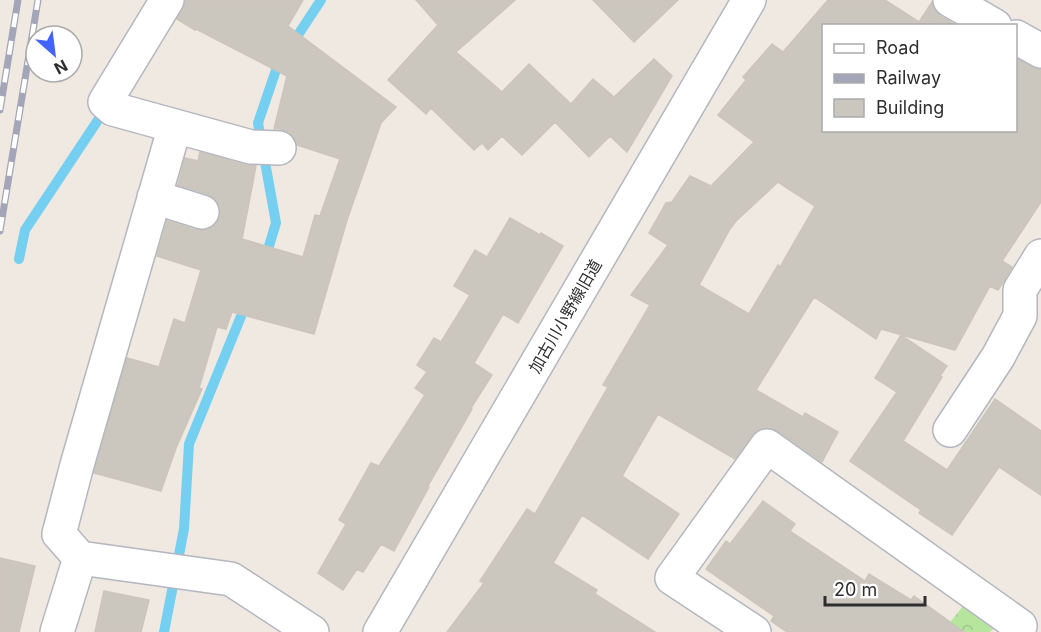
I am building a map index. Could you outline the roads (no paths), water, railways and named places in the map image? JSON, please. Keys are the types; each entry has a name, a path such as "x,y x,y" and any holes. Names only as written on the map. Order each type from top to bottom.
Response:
{"street":[{"path":"167,0 105,102 113,110 251,147 279,148"},
{"name":"加古川小野線旧道","path":"380,632 749,0"},
{"path":"950,0 992,24"},
{"path":"1017,38 1041,51"},
{"path":"175,126 59,534 80,558 231,579 312,632"},
{"path":"154,197 202,212"},
{"path":"950,430 998,357 1020,316 1020,290 1041,256"},
{"path":"754,632 672,578 767,446 1029,622"},
{"path":"57,632 80,558"}],"waterway":[{"path":"292,44 321,0"},
{"path":"265,259 276,223 258,123 277,67 282,60"},
{"path":"19,259 25,230 106,108"},
{"path":"164,632 184,529 189,444 246,304"}],"railway":[{"path":"0,110 18,0"},
{"path":"0,231 38,0"}]}
